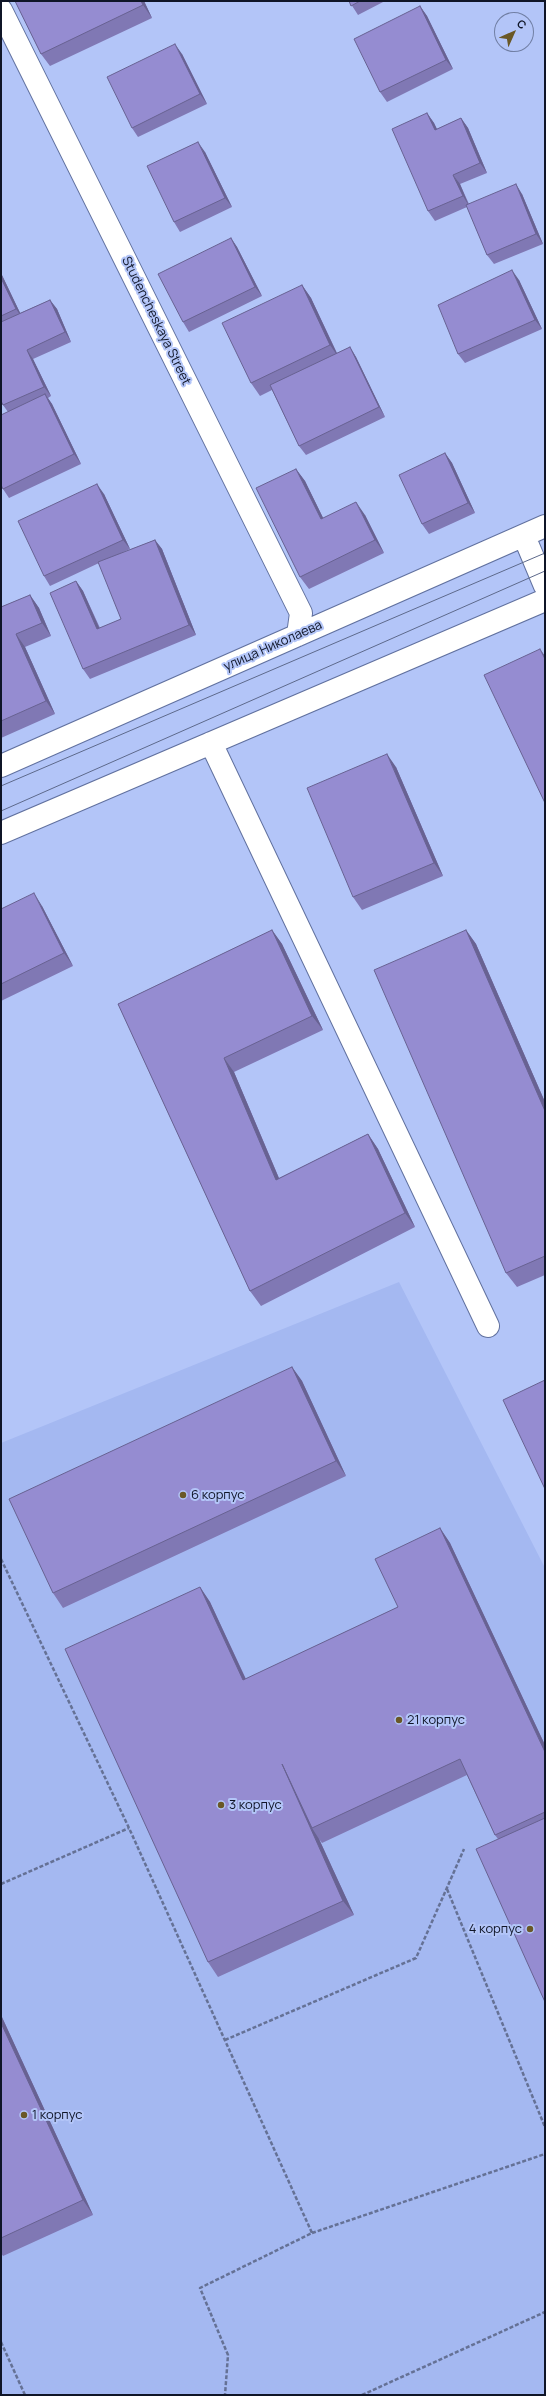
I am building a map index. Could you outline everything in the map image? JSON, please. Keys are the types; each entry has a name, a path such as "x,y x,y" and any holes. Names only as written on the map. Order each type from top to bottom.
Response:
{"street":[{"name":"Studencheskaya Street","path":"1,10 301,613 298,635"},
{"name":"улица Николаева","path":"1,766 545,526"},
{"path":"524,536 545,586"},
{"path":"1,834 545,600"},
{"path":"212,743 488,1326"}],"path":[{"path":"1,1559 129,1828 312,2233"},
{"path":"1,1884 129,1828"},
{"path":"225,2040 416,1958 464,1849"},
{"path":"446,1889 545,2127"},
{"path":"225,2395 228,2355 200,2288 312,2233 545,2154"},
{"path":"362,2395 545,2312"},
{"path":"1,2342 25,2395"}],"shaded area":[{"path":"399,1282 545,1568 545,2395 1,2395 1,1443"}],"building":[{"path":"15,1 141,1 143,5 41,54"},
{"path":"349,1 360,1 351,6"},
{"path":"420,6 446,60 380,92 354,39"},
{"path":"175,44 200,94 132,128 107,77"},
{"path":"427,113 435,130 461,118 480,163 453,175 463,196 428,211 392,129"},
{"path":"198,142 225,198 174,222 147,166"},
{"path":"516,184 536,234 487,255 466,205"},
{"path":"231,238 255,287 183,322 158,274"},
{"path":"512,270 535,320 458,354 438,305"},
{"path":"1,278 16,309 1,316"},
{"path":"302,285 330,345 251,383 222,323"},
{"path":"50,300 65,332 27,350 44,387 3,405 1,401 1,322"},
{"path":"350,347 379,407 299,446 270,385"},
{"path":"45,394 74,454 3,489 1,485 1,415"},
{"path":"445,453 468,503 422,524 399,475"},
{"path":"296,469 321,519 356,502 375,540 300,577 256,488"},
{"path":"97,484 123,540 44,576 18,521"},
{"path":"155,540 189,625 83,669 50,593 76,581 97,629 121,619 98,562"},
{"path":"30,595 42,623 16,634 46,701 1,721 1,607"},
{"path":"540,649 545,659 545,803 484,675"},
{"path":"387,754 434,863 353,897 307,788"},
{"path":"34,893 64,953 1,984 1,909"},
{"path":"272,930 312,1016 224,1058 276,1180 368,1134 405,1213 250,1291 118,1004"},
{"path":"466,930 545,1111 545,1256 506,1273 374,970"},
{"name":"6 корпус","path":"292,1367 336,1461 53,1593 9,1499"},
{"path":"545,1380 545,1489 503,1400"},
{"path":"440,1528 545,1752 545,1812 495,1835 460,1759 312,1828 282,1764 343,1901 208,1962 65,1649 200,1587 243,1680 398,1607 375,1559"},
{"name":"4 корпус","path":"545,1818 545,2002 476,1849"},
{"name":"1 корпус","path":"1,2023 83,2200 1,2238"}],"tram line":[{"path":"1,786 545,553"},
{"path":"1,811 545,571"}],"place":[{"name":"6 корпус","path":"183,1495"},
{"name":"21 корпус","path":"399,1720"},
{"name":"3 корпус","path":"221,1805"},
{"name":"4 корпус","path":"530,1929"},
{"name":"1 корпус","path":"24,2115"}]}
